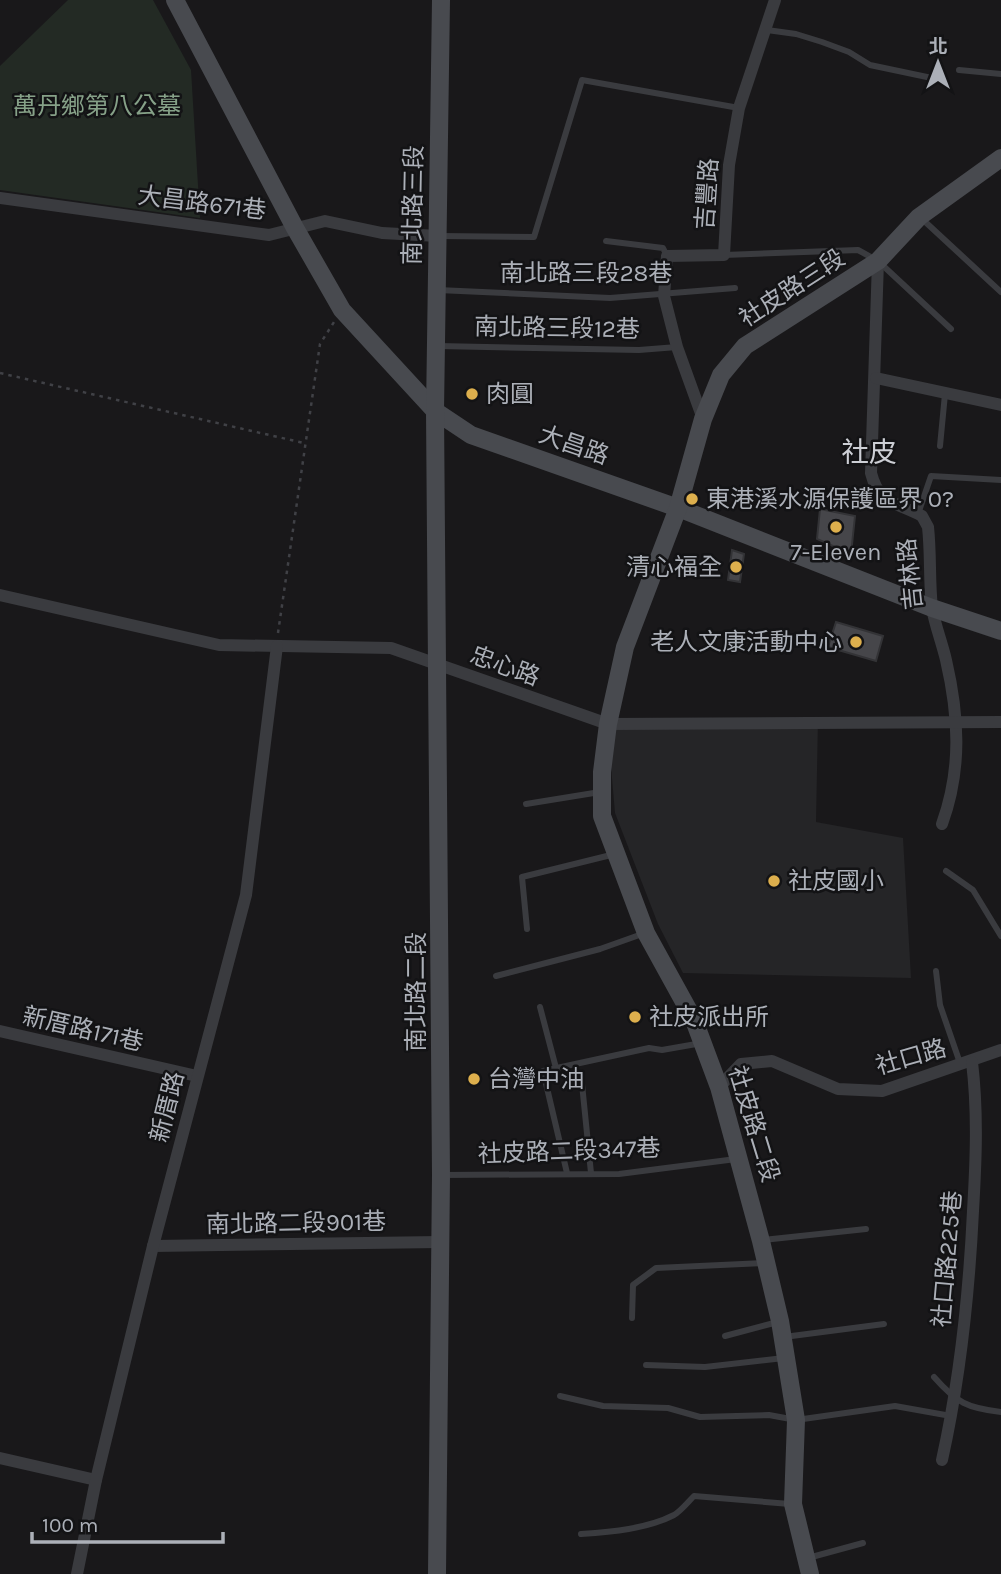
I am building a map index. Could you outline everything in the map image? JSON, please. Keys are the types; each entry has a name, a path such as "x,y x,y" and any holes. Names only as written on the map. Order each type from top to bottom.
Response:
{"street":[{"name":"南北路三段","path":"435,411 441,0"},
{"name":"吉豐路","path":"703,419 677,347 664,296 667,256 724,255 729,164 739,108 775,0"},
{"name":"大昌路","path":"182,4 295,228 342,310 435,411 471,435 678,508 932,608 1001,631"},
{"name":"社皮路三段","path":"678,508 703,419 721,375 745,346 878,261 919,217 1001,158"},
{"name":"大昌路671巷","path":"0,198 269,235 325,221 382,233 438,236"},
{"name":"吉林路","path":"878,261 877,379 871,473 875,489 889,502 918,514 928,527 932,608 952,689 957,722 957,768 952,797 942,824"},
{"path":"877,379 1001,405"},
{"name":"南北路二段","path":"435,411 441,1175 437,1574"},
{"name":"社皮路二段","path":"678,508 625,647 608,724 602,816 646,933 694,1020 719,1087 740,1159 786,1358 796,1420 793,1504 808,1566"},
{"name":"忠心路","path":"0,595 219,645 391,648 608,724 1001,722"},
{"name":"新厝路","path":"77,1574 96,1480 153,1247 246,895 276,646"},
{"name":"新厝路171巷","path":"0,1031 197,1076"},
{"name":"社口路","path":"719,1087 741,1064 772,1061 838,1089 882,1091 1001,1050"},
{"name":"社口路225巷","path":"942,1460 951,1416 970,1278 978,1111 966,1063"},
{"name":"南北路二段901巷","path":"153,1247 440,1242"},
{"path":"0,1458 96,1480"}],"lane":[{"path":"767,30 796,34 822,42 849,52 870,65 946,81"},
{"path":"959,70 1001,74"},
{"path":"438,236 534,237 582,80 739,108"},
{"path":"919,217 1001,292"},
{"path":"606,241 663,248 667,256"},
{"path":"724,255 858,250 878,261 951,329"},
{"name":"南北路三段28巷","path":"436,289 610,298 654,292 664,296 735,288"},
{"name":"南北路三段12巷","path":"436,346 639,350 677,347"},
{"path":"940,446 945,394"},
{"path":"918,514 932,476 1001,480"},
{"path":"526,804 602,792"},
{"path":"527,929 522,877 616,854"},
{"path":"946,871 973,890 1001,936"},
{"path":"496,976 600,949 646,933"},
{"path":"936,971 940,1005 966,1063"},
{"path":"540,1007 556,1068"},
{"path":"567,1173 543,1071 649,1048 662,1050 702,1043"},
{"path":"581,1074 591,1173"},
{"name":"社皮路二段347巷","path":"441,1175 619,1174 740,1159"},
{"path":"761,1241 866,1228"},
{"path":"632,1318 633,1285 656,1268 766,1263"},
{"path":"725,1336 781,1329 884,1324"},
{"path":"646,1365 705,1367 786,1358"},
{"path":"934,1377 953,1399 974,1409 1001,1412"},
{"path":"561,1396 603,1406 668,1408 700,1417 769,1415 796,1420 895,1406 951,1416"},
{"path":"581,1534 611,1532 676,1514 694,1496 793,1504"},
{"path":"808,1566 863,1543"}],"path":[{"path":"276,646 320,344 342,310"},
{"path":"0,373 305,443"}],"shaded area":[{"name":"社皮國小","path":"818,719 816,822 903,838 911,978 683,973 658,924 615,813 607,720"}],"green space":[{"name":"萬丹鄉第八公墓","path":"68,0 153,0 191,70 200,218 0,190 0,66"}],"building":[{"name":"7-Eleven","path":"820,509 855,516 851,554 817,539"},
{"name":"清心福全","path":"732,550 744,554 740,582 728,580"},
{"name":"老人文康活動中心","path":"836,622 883,636 876,661 828,647"}],"place":[{"name":"肉圓","path":"472,394"},
{"name":"東港溪水源保護區界 0?","path":"692,499"},
{"name":"7-Eleven","path":"836,527"},
{"name":"清心福全","path":"736,567"},
{"name":"老人文康活動中心","path":"856,642"},
{"name":"社皮國小","path":"774,881"},
{"name":"社皮派出所","path":"635,1017"},
{"name":"台灣中油","path":"474,1079"}],"district":[{"name":"社皮","path":"869,452"}]}
